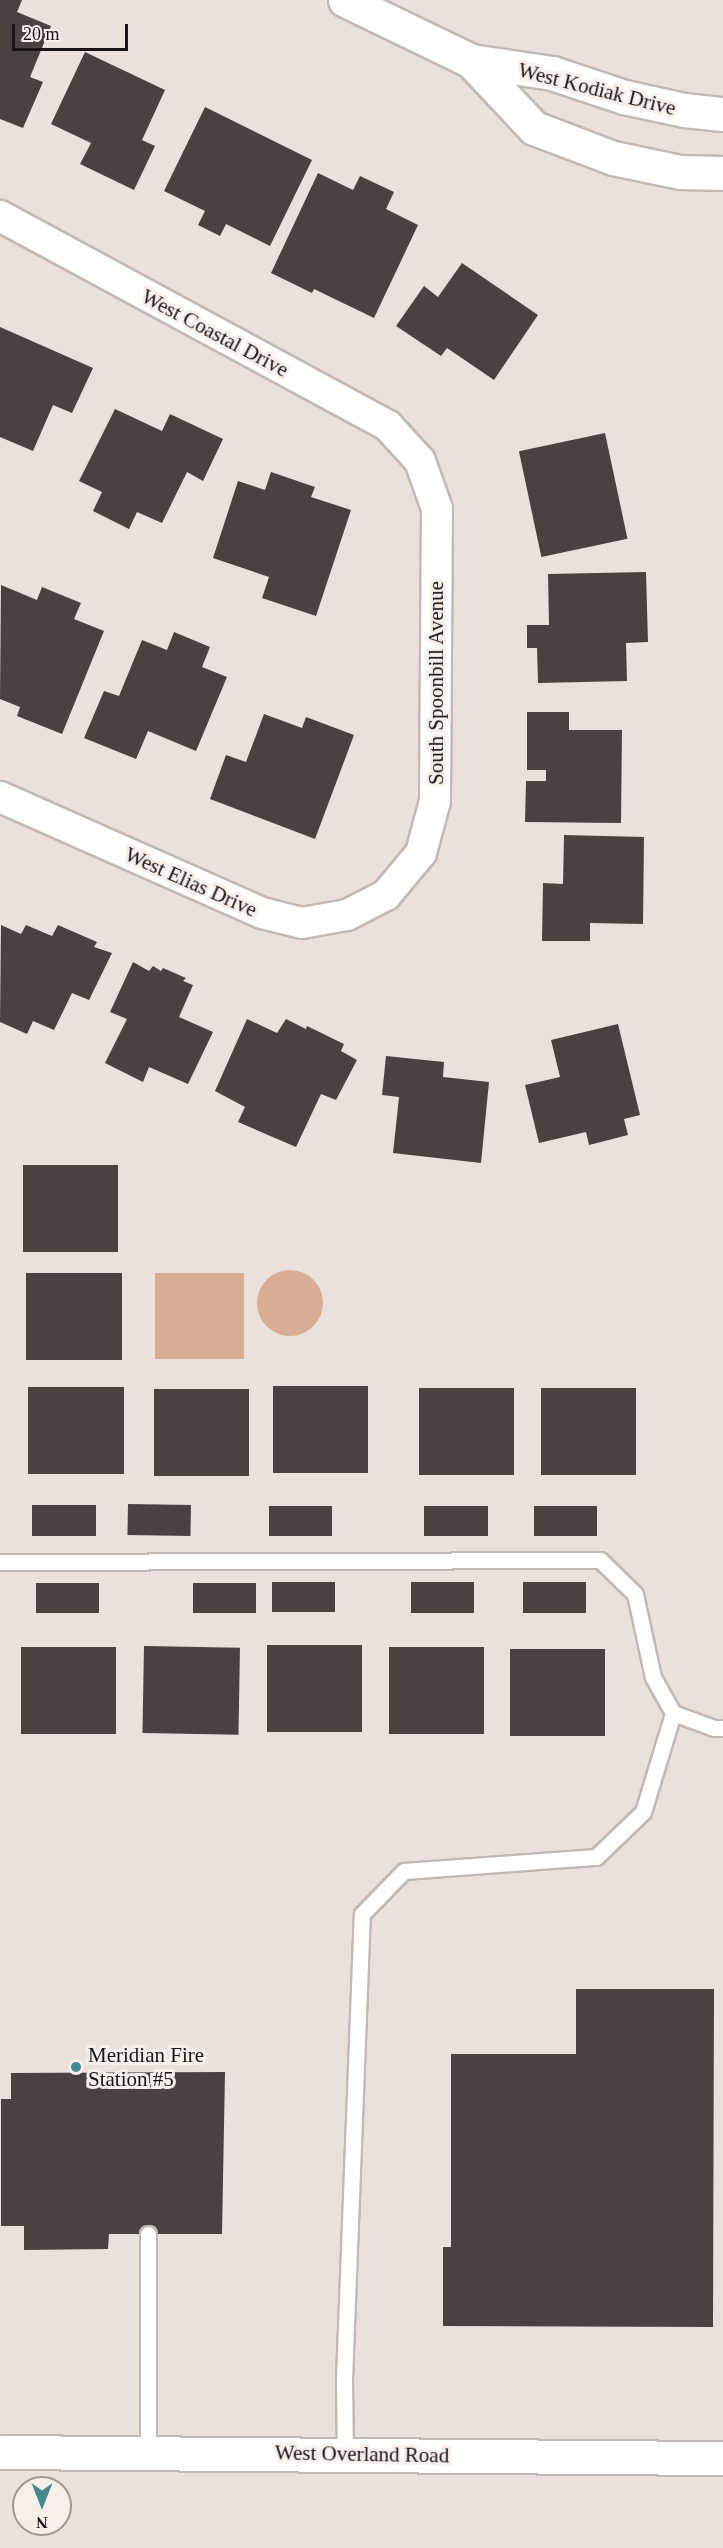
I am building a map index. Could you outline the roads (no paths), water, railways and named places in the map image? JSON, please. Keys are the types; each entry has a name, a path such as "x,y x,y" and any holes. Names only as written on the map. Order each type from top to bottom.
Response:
{"street":[{"name":"West Kodiak Drive","path":"345,0 471,61 552,73 624,97 684,110 723,114"},
{"name":"West Kodiak Drive","path":"471,61 534,128 613,158 680,172 723,173"},
{"name":"West Coastal Drive","path":"0,216 388,426 420,461"},
{"name":"South Spoonbill Avenue","path":"387,895 421,853 435,801 437,509 420,461"},
{"name":"West Elias Drive","path":"0,797 262,913 302,923 347,915 387,895"},
{"name":"West Overland Road","path":"0,2452 723,2458"}],"lane":[{"path":"0,1562 600,1560 635,1594 653,1677 673,1713 714,1728 723,1728"},
{"path":"345,2454 344,2379 362,1914 404,1871 596,1857 643,1812 673,1713"},
{"path":"148,2235 148,2453"}],"place":[{"name":"Meridian Fire Station #5","path":"76,2067"}]}
